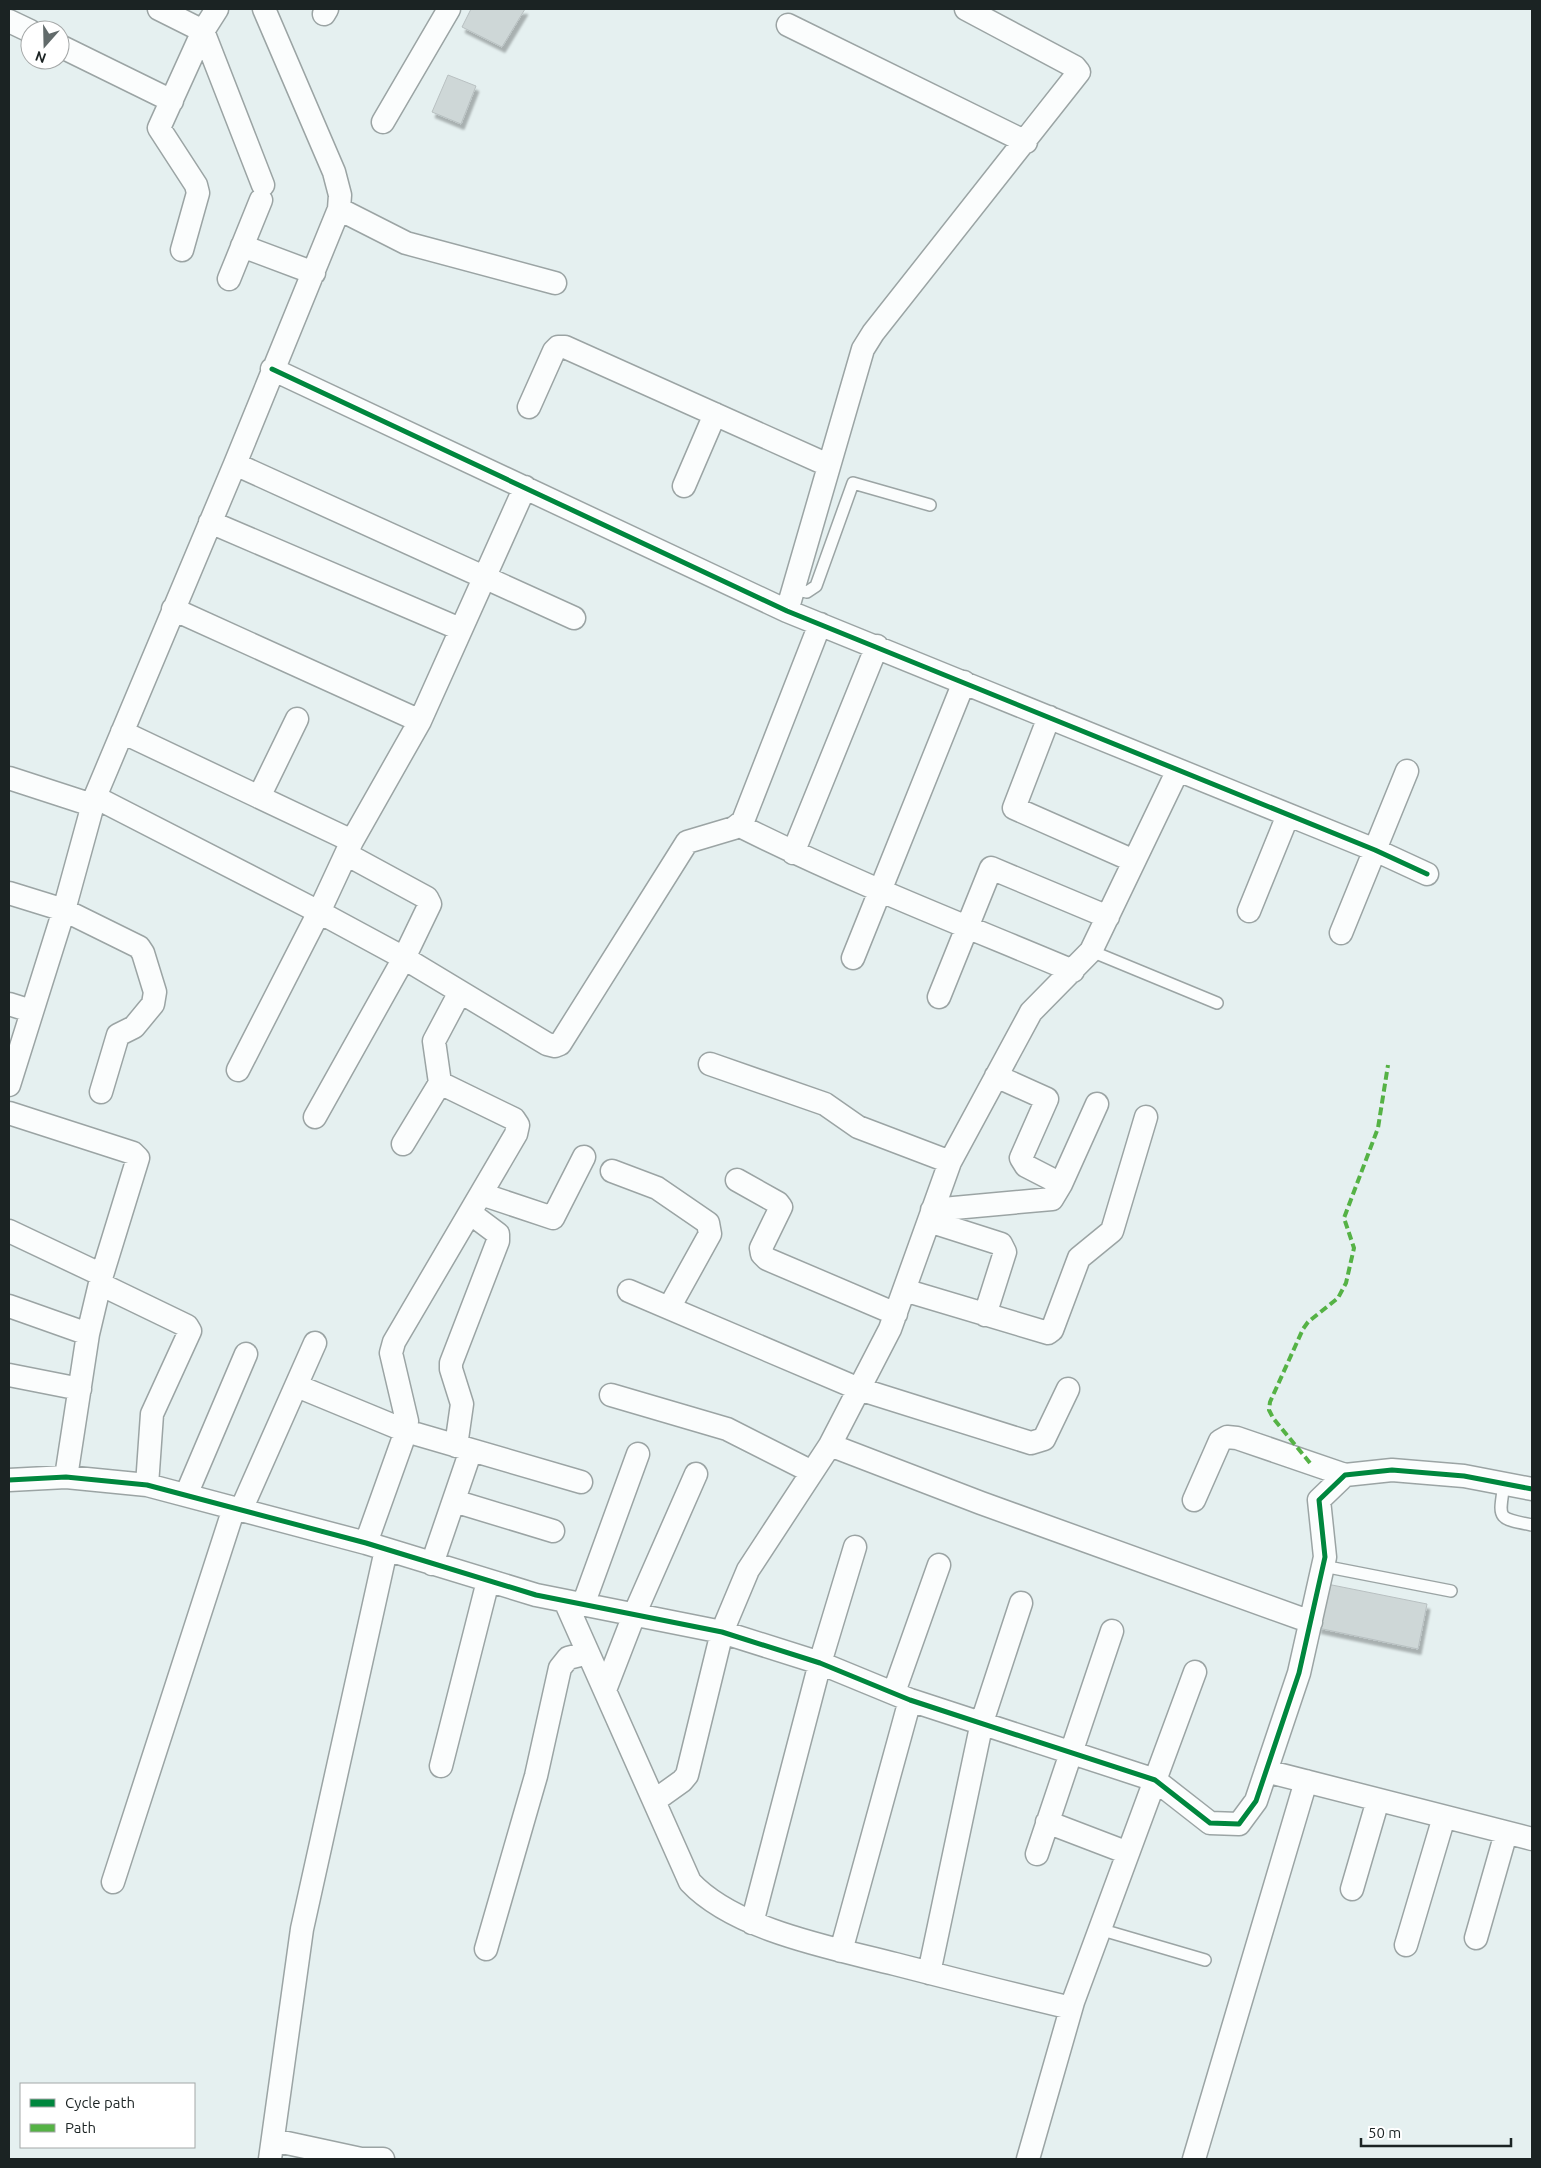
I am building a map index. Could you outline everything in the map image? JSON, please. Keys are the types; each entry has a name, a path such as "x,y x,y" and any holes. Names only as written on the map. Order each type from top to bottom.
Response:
{"street":[{"path":"159,9 204,31 262,193 229,279"},
{"path":"182,250 198,193 196,185 159,128 204,31 217,9"},
{"path":"9,1085 30,1010 64,910 94,801 339,209 340,195 334,172 264,9"},
{"path":"383,122 449,9"},
{"path":"787,611 856,365 872,333 1026,142 1079,72 1075,67 966,9"},
{"path":"788,25 1026,142"},
{"path":"70,51 172,101"},
{"path":"339,209 406,243 555,283"},
{"path":"242,246 314,273"},
{"path":"529,407 554,351 558,347 565,347 828,465"},
{"path":"272,369 787,611 1375,850 1427,874"},
{"path":"684,486 715,414"},
{"path":"235,464 574,618"},
{"path":"238,1070 319,912 349,847 420,721 525,487"},
{"path":"210,522 460,629"},
{"path":"174,609 420,721"},
{"path":"740,826 820,624"},
{"path":"793,852 877,646"},
{"path":"853,958 964,682"},
{"path":"1049,717 1014,808 1134,861"},
{"path":"259,798 298,719"},
{"path":"122,732 259,798 349,847 430,900 404,958 315,1117"},
{"path":"654,1802 687,1775 722,1632 752,1561 830,1445 859,1389 896,1314 950,1162 1031,1012 1091,951 1178,770"},
{"path":"1341,934 1406,771"},
{"path":"9,778 94,801 319,912 404,958 547,1044 554,1046 560,1044 687,842 740,826 881,891 1073,971"},
{"path":"1249,911 1288,815"},
{"path":"939,997 991,868 1108,917"},
{"path":"9,893 64,910 139,947 143,952 156,992 153,1004 134,1026 122,1032 115,1040 100,1092"},
{"path":"403,1144 440,1083 434,1041 460,992"},
{"path":"9,1004 30,1010"},
{"path":"710,1064 825,1104 858,1127 950,1162"},
{"path":"996,1076 1047,1099 1021,1158 1026,1166 1061,1184"},
{"path":"383,2159 361,2159 272,2150 302,1929 376,1546 406,1431 407,1421 391,1353 394,1342 516,1134 518,1125 514,1119 440,1083"},
{"path":"930,1216 1052,1199 1061,1184 1097,1104"},
{"path":"9,1113 133,1153 138,1158 101,1280 88,1334 66,1477"},
{"path":"904,1290 1048,1333 1052,1330 1079,1258 1112,1231 1146,1117"},
{"path":"475,1204 553,1218 584,1157"},
{"path":"612,1171 657,1188 708,1223 711,1228 710,1234 669,1308"},
{"path":"737,1180 778,1203 781,1207 761,1248 762,1254 767,1259 896,1314"},
{"path":"432,1564 454,1501 463,1448 462,1404 451,1369 452,1363 498,1241 498,1234 475,1204"},
{"path":"930,1216 1001,1244 1004,1247 1005,1252 985,1315"},
{"path":"9,1231 187,1326 190,1331 152,1414 147,1485"},
{"path":"630,1291 859,1389 1031,1443 1044,1439 1068,1389"},
{"path":"9,1306 88,1334"},
{"path":"113,1882 237,1509 297,1386 315,1344"},
{"path":"186,1495 246,1354"},
{"path":"9,1375 80,1390"},
{"path":"297,1386 406,1431 581,1482"},
{"path":"610,1395 727,1429 812,1472"},
{"path":"1194,1500 1220,1441 1227,1437 1237,1438 1345,1475 1392,1470 1464,1476 1532,1489"},
{"path":"830,1445 990,1506 1310,1622"},
{"path":"638,1454 574,1603 588,1653 690,1882 707,1897 752,1923 841,1951 1071,2008"},
{"path":"605,1690 634,1615 696,1474"},
{"path":"9,1480 66,1477 147,1485 376,1546 488,1581 574,1603 722,1632 820,1662 902,1696 1155,1780 1210,1823 1239,1824 1256,1801 1299,1673 1325,1557 1319,1500 1345,1475"},
{"path":"454,1501 552,1531"},
{"path":"752,1923 820,1662 855,1547"},
{"path":"841,1951 902,1696 939,1565"},
{"path":"441,1766 488,1581"},
{"path":"929,1973 982,1722 1021,1603"},
{"path":"1036,1854 1069,1752 1112,1631"},
{"path":"486,1949 536,1776 560,1668 568,1658 588,1653"},
{"path":"1028,2159 1071,2008 1195,1672"},
{"path":"1266,1771 1532,1840"},
{"path":"1194,2159 1306,1781"},
{"path":"1352,1888 1378,1800"},
{"path":"1406,1944 1444,1817"},
{"path":"1047,1822 1128,1853"},
{"path":"1476,1938 1506,1833"}],"lane":[{"path":"793,589 808,592 816,586 854,483 930,505"},
{"path":"1091,951 1217,1003"},
{"path":"1504,1484 1500,1511 1502,1516 1507,1520 1532,1525"},
{"path":"1323,1566 1451,1591"},
{"path":"1100,1930 1205,1960"}],"building":[{"path":"471,9 525,9 502,47 462,27"},
{"path":"448,75 476,86 461,124 432,112"},
{"path":"1327,1584 1427,1604 1418,1649 1318,1628"}],"marked path":[{"path":"1310,1463 1273,1418 1269,1410 1270,1402 1303,1329 1308,1322 1338,1298 1346,1283 1354,1248 1344,1218 1378,1128 1388,1065"}],"cycle path":[{"path":"272,369 787,611 1375,850 1427,874"},
{"path":"9,1480 66,1477 147,1485 366,1543 536,1595 722,1632 820,1663 910,1700 1155,1780 1210,1823 1239,1824 1256,1801 1299,1673 1325,1557 1319,1500 1345,1475 1392,1470 1464,1476 1532,1489"}]}
